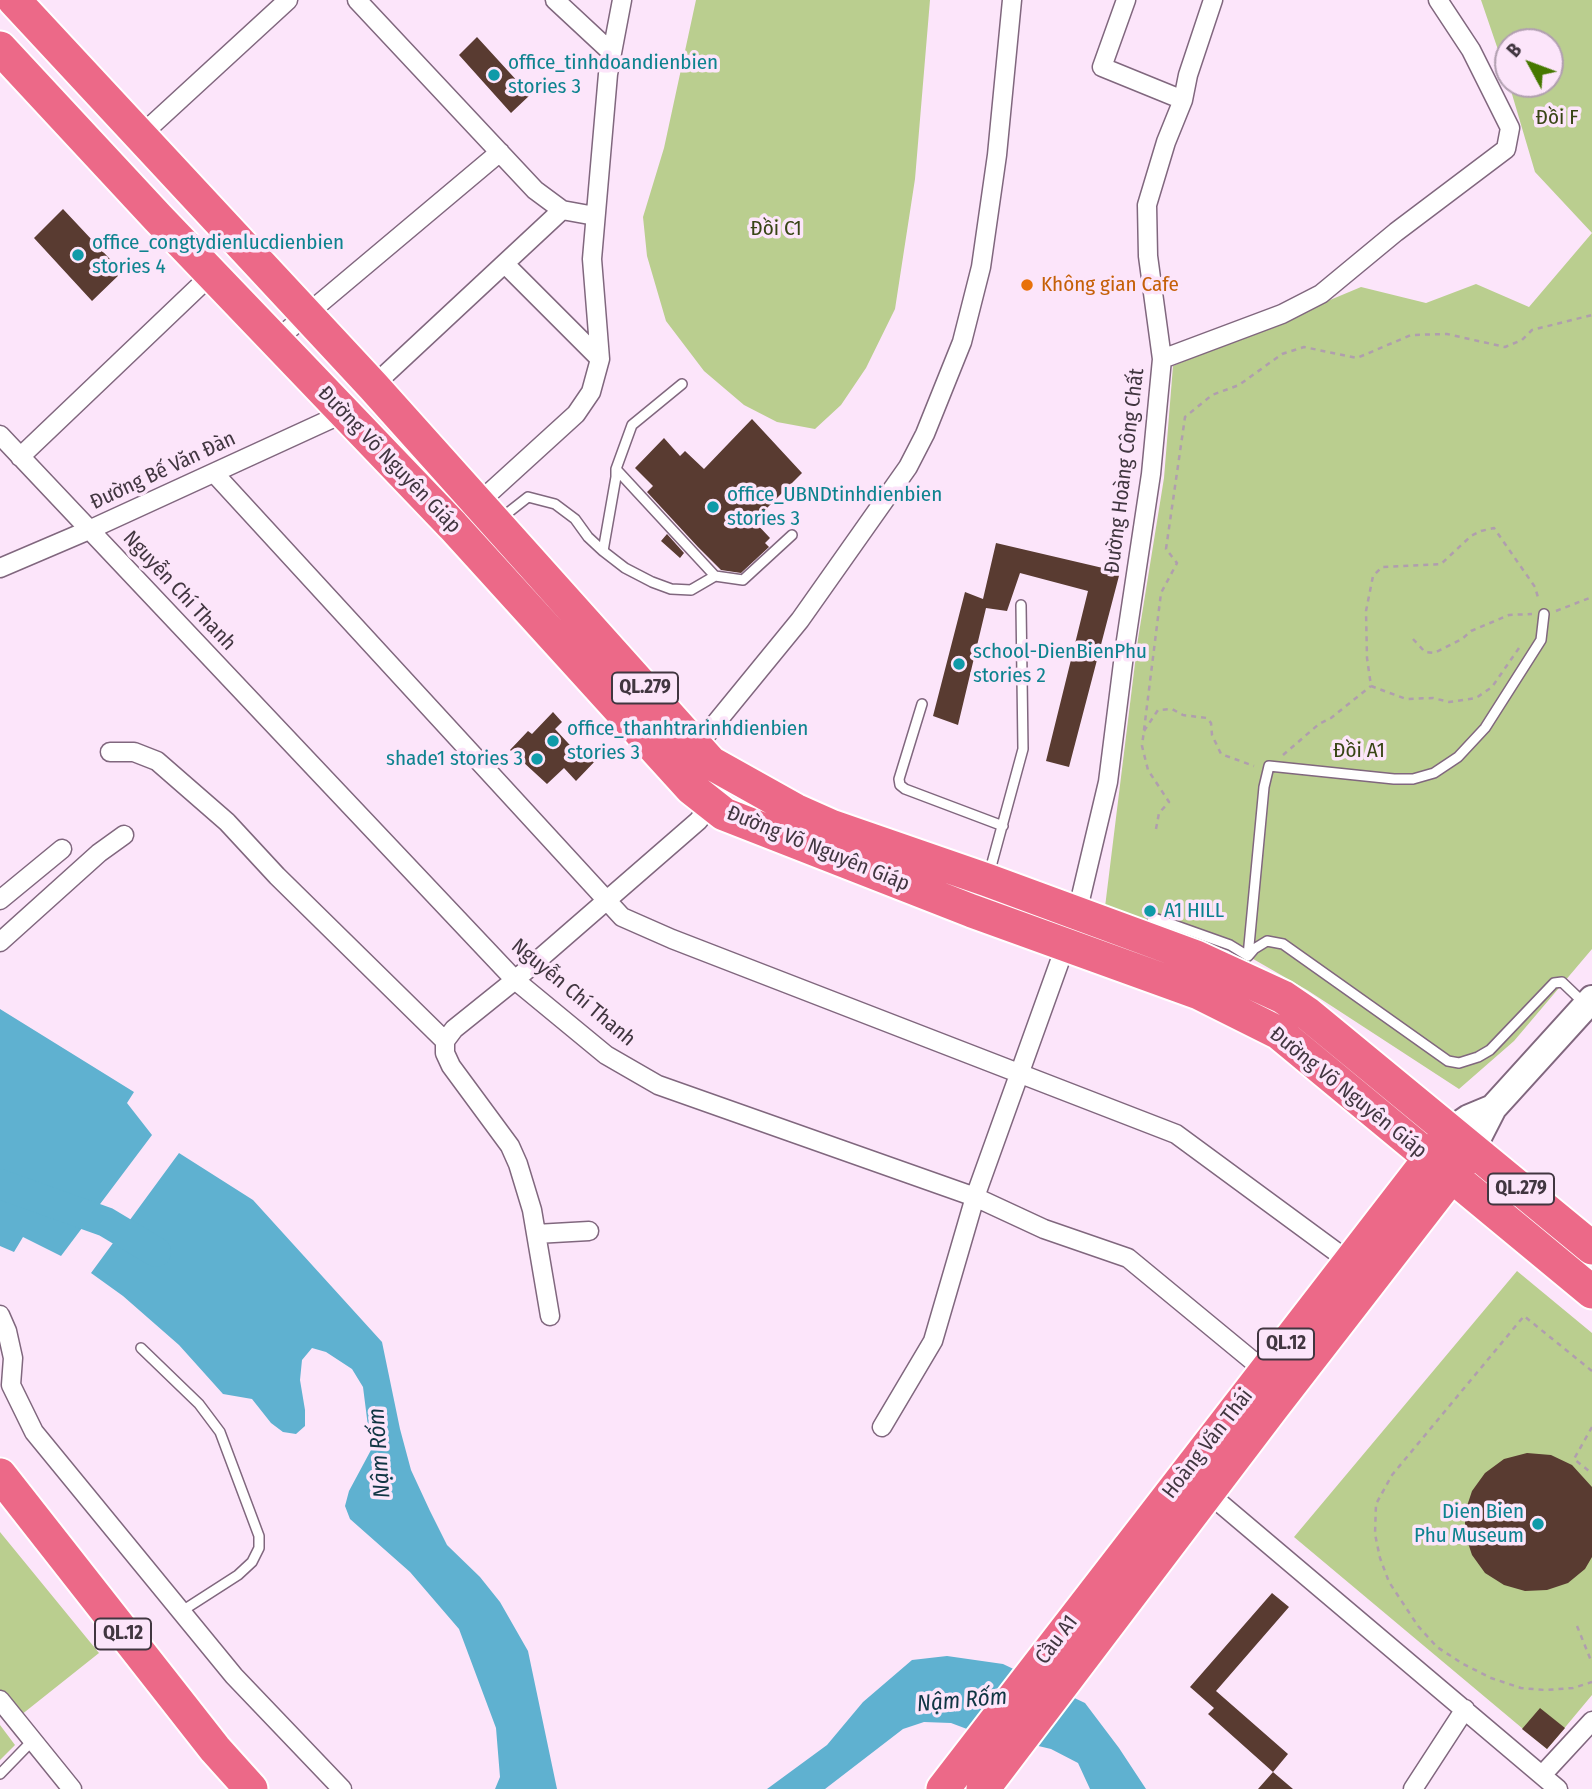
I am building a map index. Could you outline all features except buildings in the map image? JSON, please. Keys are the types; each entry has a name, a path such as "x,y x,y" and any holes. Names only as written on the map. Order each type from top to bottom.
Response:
{"highway":[{"name":"Đường Võ Nguyên Giáp","path":"14,0 373,386 711,763 795,810 980,895 1066,944 1199,993 1279,1033 1441,1167 1588,1275"},
{"name":"Đường Võ Nguyên Giáp","path":"0,48 453,526 691,788 724,814 786,839 980,895 1077,912 1195,957 1283,997 1308,1014 1461,1140 1588,1275"},
{"path":"344,413 373,386"},
{"path":"551,635 577,612"},
{"path":"1066,944 1077,912"},
{"name":"Hoàng Văn Thái","path":"1134,1565 1208,1493 1304,1367 1461,1140"},
{"name":"Hoàng Văn Thái","path":"1134,1565 1265,1371 1350,1262 1441,1167"},
{"path":"1272,1408 1265,1371 1304,1367"},
{"name":"QL.12","path":"0,1475 174,1698 251,1789"},
{"name":"Cầu A1","path":"943,1789 1134,1565"},
{"name":"Cầu A1","path":"983,1789 1134,1565"}],"street":[{"path":"140,136 288,0"},
{"path":"357,0 535,190 562,210 595,216"},
{"path":"555,0 612,53"},
{"path":"453,526 488,513 576,414 591,392 600,359 592,259 595,216 608,74 622,0"},
{"path":"697,746 800,621 908,467 925,434 962,342 981,267 997,155 1012,0"},
{"path":"1126,0 1102,67 1183,100"},
{"name":"Đường Hoàng Công Chất","path":"1077,912 1108,782 1151,474 1162,359 1148,256 1147,205 1213,0"},
{"path":"1162,359 1282,314 1321,294 1396,232 1506,149 1511,137 1510,128 1471,50 1438,0"},
{"path":"275,341 500,152"},
{"path":"373,386 562,210"},
{"path":"505,264 600,359"},
{"path":"20,457 212,274"},
{"name":"Đường Bế Văn Đàn","path":"0,568 344,413"},
{"name":"Nguyễn Chí Thanh","path":"0,435 515,980 606,1055 658,1085 975,1197 1044,1229 1128,1258 1265,1371"},
{"path":"214,473 622,917 672,939 1175,1134 1350,1262"},
{"path":"110,752 134,752 157,761 227,822 277,876 445,1041 446,1053 452,1066 510,1146 526,1189 550,1316"},
{"path":"445,1041 454,1029 515,980 698,821 712,804"},
{"path":"0,942 99,853 124,835"},
{"path":"0,900 62,849"},
{"path":"882,1427 933,1341 975,1197 1066,944"},
{"path":"1461,1140 1469,1118 1493,1108 1589,1002"},
{"path":"536,1234 589,1231"},
{"path":"0,1315 13,1358 11,1385 34,1432 234,1676 342,1789"},
{"path":"1208,1493 1558,1789"},
{"path":"0,1700 72,1789"},
{"path":"1413,1789 1465,1709"},
{"path":"1543,1774 1592,1721"}],"lane":[{"path":"603,551 616,469 632,425 682,384"},
{"path":"616,469 715,576"},
{"path":"488,513 528,497 555,504 575,519 588,537 625,568 671,589 691,590 715,576 743,580 792,535"},
{"path":"980,895 1003,826 1023,749 1021,605"},
{"path":"1248,956 1268,768 1394,779 1413,779 1434,773 1458,757 1485,728 1541,640 1544,614"},
{"path":"922,704 899,779 900,785 1003,826"},
{"path":"1142,937 1154,918 1230,945 1248,956"},
{"path":"1248,956 1254,948 1267,941 1283,944 1448,1061 1459,1063 1490,1050 1554,984 1562,982 1589,1002"},
{"path":"141,1348 199,1404 220,1432 259,1536 259,1548 252,1562 238,1575 181,1611"},
{"path":"0,1774 34,1739"}],"path":[{"path":"1156,829 1159,813 1169,802 1148,770 1142,747 1161,593 1177,563 1166,549 1185,417 1212,395 1239,384 1282,354 1304,347 1357,358 1411,335 1447,334 1505,347 1522,340 1532,330 1592,315"},
{"path":"1371,686 1367,658 1366,611 1373,576 1382,567 1441,564 1471,537 1494,528 1535,587 1544,614"},
{"path":"1413,639 1425,652 1434,653 1462,639 1471,631 1509,615 1544,614 1592,597"},
{"path":"1371,686 1406,699 1433,698 1450,702 1476,698 1492,687 1525,642 1536,646"},
{"path":"1143,733 1157,710 1172,709 1183,715 1207,718 1221,754 1235,761 1268,768 1319,724 1331,718 1371,686"},
{"path":"1592,1371 1524,1316 1392,1475 1376,1504 1375,1534 1380,1558 1390,1582 1418,1626 1437,1647 1491,1678 1521,1688 1573,1688 1592,1682"},
{"path":"1592,1427 1574,1459 1589,1472 1592,1469"},
{"path":"1577,1626 1592,1664"},
{"path":"1586,1648 1592,1645"}],"green space":[{"name":"Đồi C1","path":"696,0 930,0 915,179 895,309 866,368 841,405 815,429 777,422 744,405 704,371 666,321 647,256 643,217 664,148"},
{"name":"Đồi F","path":"1481,0 1592,0 1592,233 1535,172 1513,98 1564,98 1564,28 1494,28 1494,38"},
{"name":"Đồi A1","path":"1592,233 1592,949 1514,1041 1459,1089 1307,990 1248,956 1215,940 1105,907 1138,639 1164,478 1173,366 1361,287 1426,303 1476,284 1529,307"},
{"path":"1517,1271 1592,1333 1592,1695 1547,1749 1294,1537"},
{"path":"0,1532 99,1653 16,1719 0,1698"},
{"path":"0,1725 15,1745 0,1760"}],"water":[{"path":"0,1009 134,1092 127,1103 152,1135 61,1256 23,1237 14,1252 0,1246"},
{"path":"179,1153 253,1200 382,1342 411,1470 430,1511 447,1545 480,1577 500,1602 528,1651 557,1789 495,1789 500,1777 496,1728 459,1629 410,1572 350,1519 345,1506 349,1491 371,1450 363,1387 352,1369 326,1352 312,1348 302,1360 300,1380 305,1426 296,1434 283,1432 271,1423 252,1399 223,1394 179,1345 123,1296 91,1273"},
{"path":"947,1656 1003,1664 1085,1703 1146,1789 1090,1789 1078,1763 1051,1749 951,1723 924,1722 903,1729 825,1789 767,1789 827,1745 863,1702 912,1660"}],"waterway":[{"name":"Nậm Rốm","path":"0,1184 106,1222 156,1252"}],"place":[{"name":"office_tinhdoandienbien stories 3","path":"494,75"},
{"name":"office_congtydienlucdienbien stories 4","path":"78,255"},
{"name":"Không gian Cafe","path":"1027,285"},
{"name":"office_UBNDtinhdienbien stories 3","path":"713,507"},
{"name":"school-DienBienPhu stories 2","path":"959,664"},
{"name":"office_thanhtrarinhdienbien stories 3","path":"553,741"},
{"name":"shade1 stories 3","path":"537,759"},
{"name":"A1 HILL","path":"1150,911"},
{"name":"Dien Bien Phu Museum","path":"1538,1524"}]}
